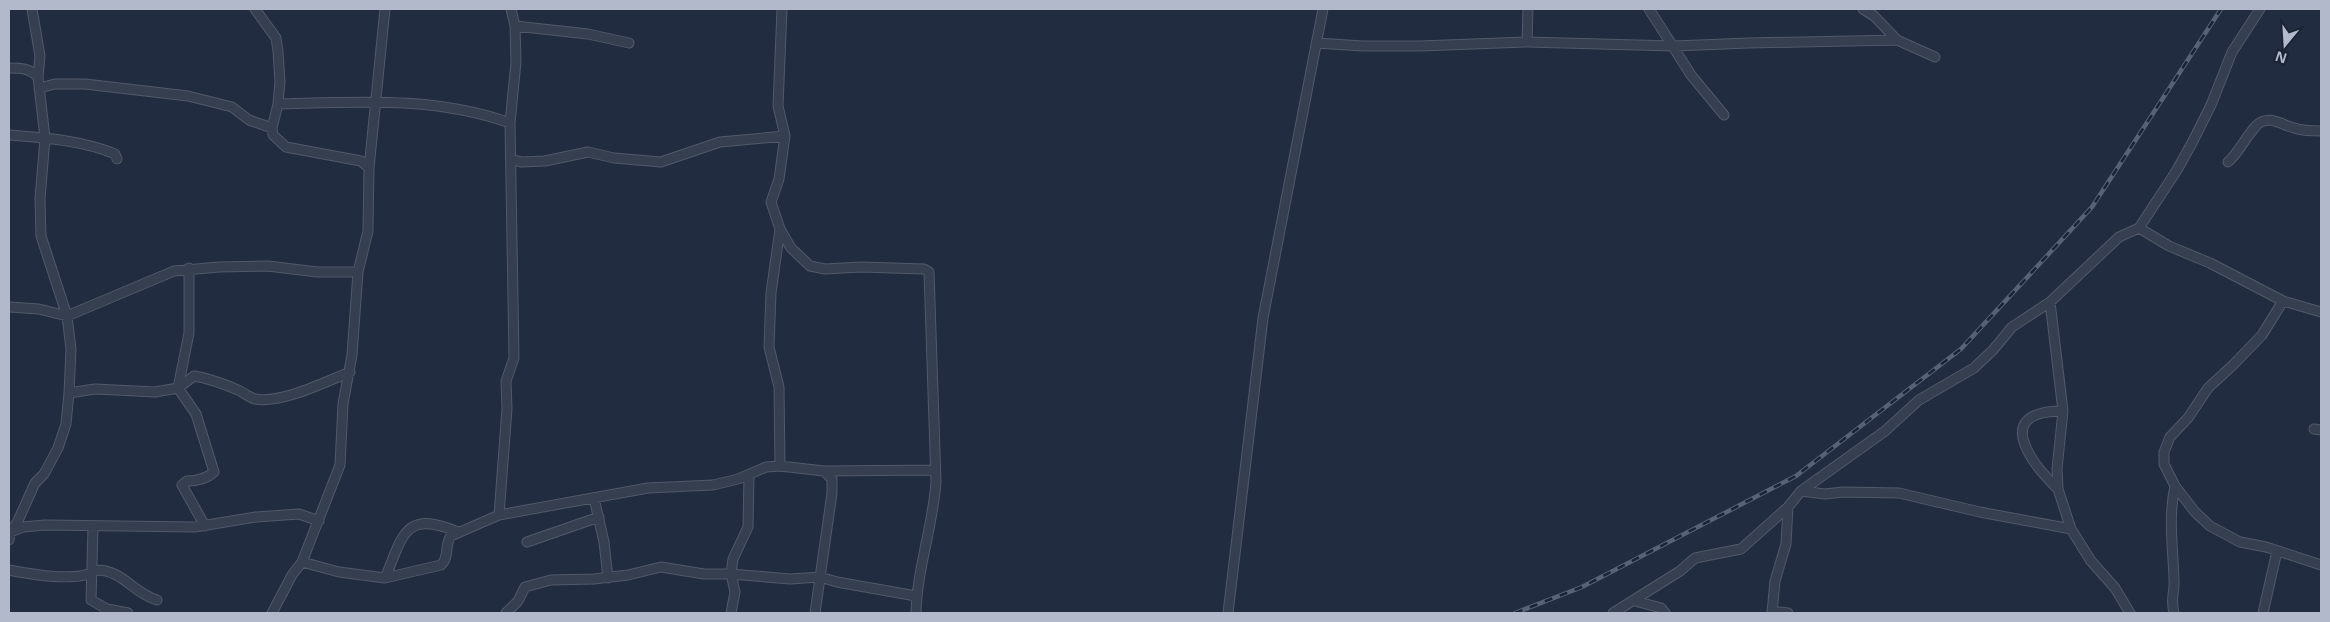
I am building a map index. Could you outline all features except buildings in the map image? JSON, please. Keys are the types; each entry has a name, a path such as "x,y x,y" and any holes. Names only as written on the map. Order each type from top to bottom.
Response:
{"street":[{"path":"9,535 35,483 44,474 58,448 66,424 71,349 66,316 41,236 40,199 45,138 38,77 40,56 32,9"},
{"path":"255,9 276,38 278,50 278,104 272,128 273,135 286,147 361,161 369,168"},
{"path":"272,613 292,575 302,562 340,465 343,404 350,372 358,272 368,231 369,168 385,9"},
{"path":"499,515 507,409 506,381 514,358 510,123 516,62 515,26 511,9"},
{"path":"782,9 778,106 785,136 779,179 771,202 780,228 791,248 810,266 825,269 861,267 924,269 929,272 935,470 934,505 928,527 926,554 916,596 916,613"},
{"path":"1228,613 1263,318 1323,9"},
{"path":"1527,42 1528,9"},
{"path":"1649,9 1692,75 1724,115"},
{"path":"1863,9 1874,16 1897,40 1935,57"},
{"path":"1613,613 1635,601 1695,558 1741,548 1788,507 1801,492 1885,431 1919,400 1974,368 1993,350 2012,327 2050,302 2119,237 2139,228 2193,142 2211,105 2232,52 2260,9"},
{"path":"515,26 588,34 629,43"},
{"path":"1316,43 1363,46 1420,46 1527,42 1674,46 1897,40"},
{"path":"9,68 25,68 34,72 38,77"},
{"path":"39,88 55,84 85,84 188,96 232,107 249,120 272,128"},
{"path":"278,104 397,101 492,116 510,123"},
{"path":"2228,162 2239,152 2257,125 2263,121 2270,120 2298,129 2321,131"},
{"path":"9,135 45,138 107,151 115,154 117,159"},
{"path":"511,160 521,162 545,161 588,152 614,158 662,162 720,142 785,136"},
{"path":"780,228 771,293 769,347 779,387 780,466"},
{"path":"2139,228 2169,246 2210,263 2283,301 2321,312"},
{"path":"9,307 39,309 66,316 174,271 189,268 268,266 317,272 358,272"},
{"path":"189,268 189,333 178,388 196,414 214,472 206,478 197,481 187,481 182,485 205,526"},
{"path":"2283,301 2262,335 2208,388 2188,418 2170,437 2164,452 2164,459 2176,486 2195,512 2210,526 2240,542 2266,547 2321,565"},
{"path":"2050,302 2063,411 2057,469 2058,489 2071,529 2091,561 2115,588 2130,613"},
{"path":"69,393 95,388 155,392 178,388 194,376 238,390 252,398 261,400 292,394 350,372"},
{"path":"2058,489 2042,473 2024,445 2021,432 2026,422 2035,416 2048,411 2063,411"},
{"path":"302,562 339,572 385,578 441,565 446,559 449,538 458,532 499,515 648,488 713,484 749,475 766,467 780,466 824,471 935,470"},
{"path":"815,613 832,492 832,479 824,471"},
{"path":"731,613 735,592 731,574 736,551 748,526 749,475"},
{"path":"2174,613 2171,600 2175,581 2171,532 2172,502 2176,486"},
{"path":"1801,492 1825,494 1843,492 1899,493 1950,503 1980,512 2071,529"},
{"path":"594,498 604,542 608,578"},
{"path":"1788,507 1786,544 1775,581 1772,612 1788,613"},
{"path":"9,535 23,527 45,524 205,526 239,519 299,514 319,521"},
{"path":"528,542 599,517"},
{"path":"385,578 400,539 408,530 416,525 431,524 458,532"},
{"path":"93,526 91,600 106,611 128,613"},
{"path":"2263,613 2276,551"},
{"path":"506,613 518,602 525,587 551,580 608,578 661,567 704,574 731,574 790,579 820,577 837,582 916,596"},
{"path":"9,570 63,576 91,574 96,570 107,570 116,573 147,597 157,600"},
{"path":"1635,601 1661,608 1665,613"}],"railway":[{"path":"1515,613 1582,587 1796,476 1961,349 2092,207 2221,9"}]}
